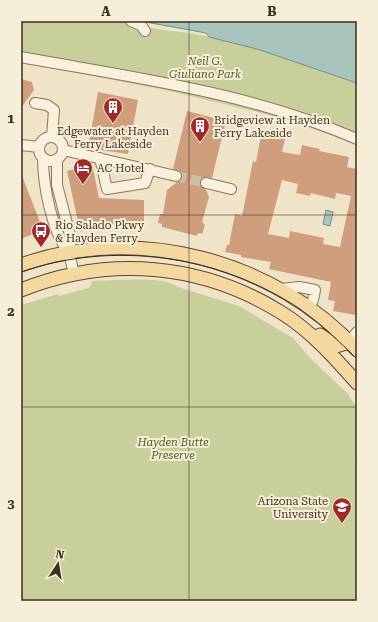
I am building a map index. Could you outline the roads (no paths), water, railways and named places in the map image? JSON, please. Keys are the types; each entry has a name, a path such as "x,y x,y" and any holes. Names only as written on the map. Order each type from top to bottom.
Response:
{"main road":[{"path":"21,265 69,253 98,249 124,248 183,253 249,273 281,289 354,341"},
{"path":"21,290 41,282 99,270 148,268 168,271 199,278 237,290 283,314 309,325 332,344 339,346 354,341"},
{"path":"283,314 322,345 357,382"},
{"path":"354,341 347,364 357,382"}],"lane":[{"path":"131,21 141,25 145,32"},
{"path":"21,57 189,86 231,96 299,117 357,139"},
{"path":"35,103 47,105 54,110 52,137"},
{"path":"43,158 51,161 61,156 63,150 60,141 52,137 43,140 39,147 39,151 43,158 43,175 46,191 61,242 69,253"},
{"path":"21,145 39,147"},
{"path":"63,150 176,176"},
{"path":"100,158 107,189 145,183 150,169"},
{"path":"57,159 56,178 71,239 69,253 74,274"},
{"path":"206,183 231,190"}],"water":[{"path":"140,21 357,21 357,83 257,49 209,37 206,33"},
{"path":"326,210 333,212 330,226 323,224"}],"tunnel":[{"path":"176,176 206,183"}],"tram line":[{"path":"21,272 56,262 92,257 128,255 165,258 200,265 235,276 269,291 300,309 330,333 357,359"}],"place":[{"name":"Edgewater at Hayden Ferry Lakeside","path":"113,124"},
{"name":"Bridgeview at Hayden Ferry Lakeside","path":"200,143"},
{"name":"AC Hotel","path":"83,185"},
{"name":"Rio Salado Pkwy & Hayden Ferry","path":"41,248"},
{"name":"Arizona State University","path":"342,524"}],"park label":[{"name":"Neil G. Giuliano Park","path":"205,67"},
{"name":"Hayden Butte Preserve","path":"173,448"}]}
